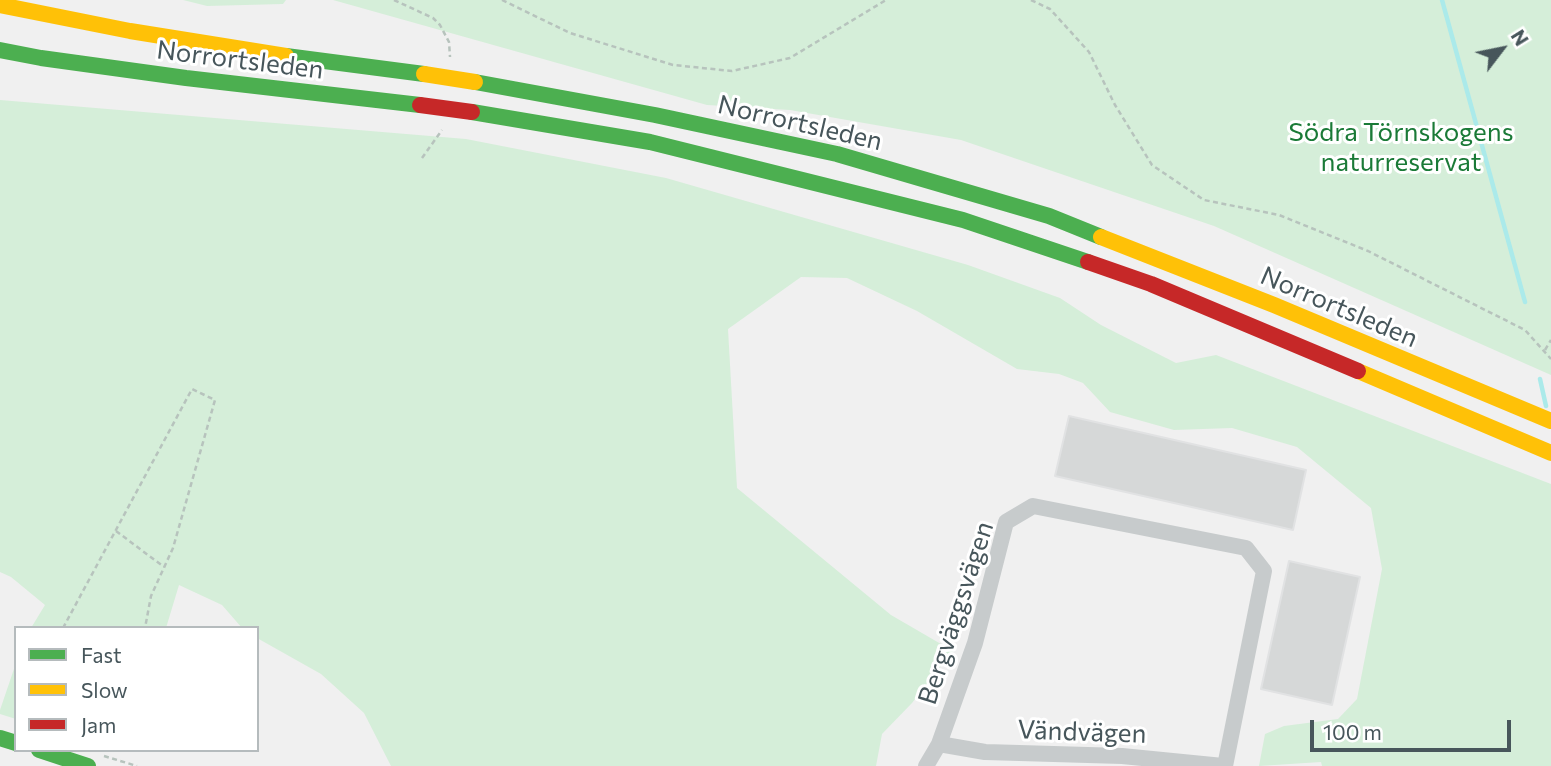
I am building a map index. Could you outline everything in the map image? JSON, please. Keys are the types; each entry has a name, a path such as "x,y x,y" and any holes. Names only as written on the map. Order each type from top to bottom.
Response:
{"main road":[{"name":"Norrortsleden","path":"0,5 130,31 345,65 475,82 655,115 837,154 1049,216 1274,305 1551,421"},
{"name":"Norrortsleden","path":"0,50 186,78 472,112 650,142 963,220 1151,284 1551,453"},
{"path":"44,752 89,766"}],"street":[{"name":"Bergväggsvägen","path":"926,766 939,744 975,643 984,599 1006,522 1033,506 1246,548 1264,571 1224,766"},
{"name":"Vändvägen","path":"939,744 985,752 1122,756 1224,766"}],"path":[{"path":"502,0 570,33 673,65 732,71 790,58 886,0"},
{"path":"1031,0 1050,9 1089,52 1115,105 1152,165 1204,201 1279,215 1368,251 1525,330 1551,359"},
{"path":"1545,350 1551,340"},
{"path":"63,626 192,389 215,400 173,548 151,596 145,626"},
{"path":"116,531 164,567"},
{"path":"117,760 137,766"}],"green space":[{"path":"183,0 286,0 283,4 207,6"},
{"name":"Södra Törnskogens naturreservat","path":"333,0 1551,0 1551,375 1214,226 961,140 790,110 707,105"},
{"path":"0,100 466,139 666,178 968,265 1060,298 1101,325 1176,363 1216,355 1551,484 1551,766 1322,766 1321,762 1259,766 1265,734 1284,726 1338,719 1357,699 1382,569 1371,508 1297,447 1232,428 1174,430 1110,412 1083,383 1059,374 1017,369 917,311 847,278 801,277 728,329 737,488 891,615 953,651 912,703 882,734 876,766 391,766 364,713 321,674 259,639 259,626 240,626 222,605 179,585 167,626 32,626 45,605 11,577 0,572"},
{"path":"14,669 14,718 0,714"}],"building":[{"path":"1069,416 1306,470 1293,530 1055,476"},
{"path":"1289,561 1360,577 1332,705 1261,689"}],"waterway":[{"path":"1442,0 1525,302"},
{"path":"1540,379 1546,406"}],"traffic: fast":[{"path":"0,50 186,78 420,105"},
{"path":"286,56 424,74"},
{"path":"475,82 655,115 837,154 1049,216 1101,237"},
{"path":"472,112 650,142 963,220 1088,262"},
{"path":"0,738 14,742"},
{"path":"45,752 88,766"}],"traffic: slow":[{"path":"0,5 130,31 286,56"},
{"path":"424,74 475,82"},
{"path":"1101,237 1274,305 1551,421"},
{"path":"1358,371 1551,453"}],"traffic: jam":[{"path":"420,105 472,112"},
{"path":"1088,262 1151,284 1358,371"}]}
